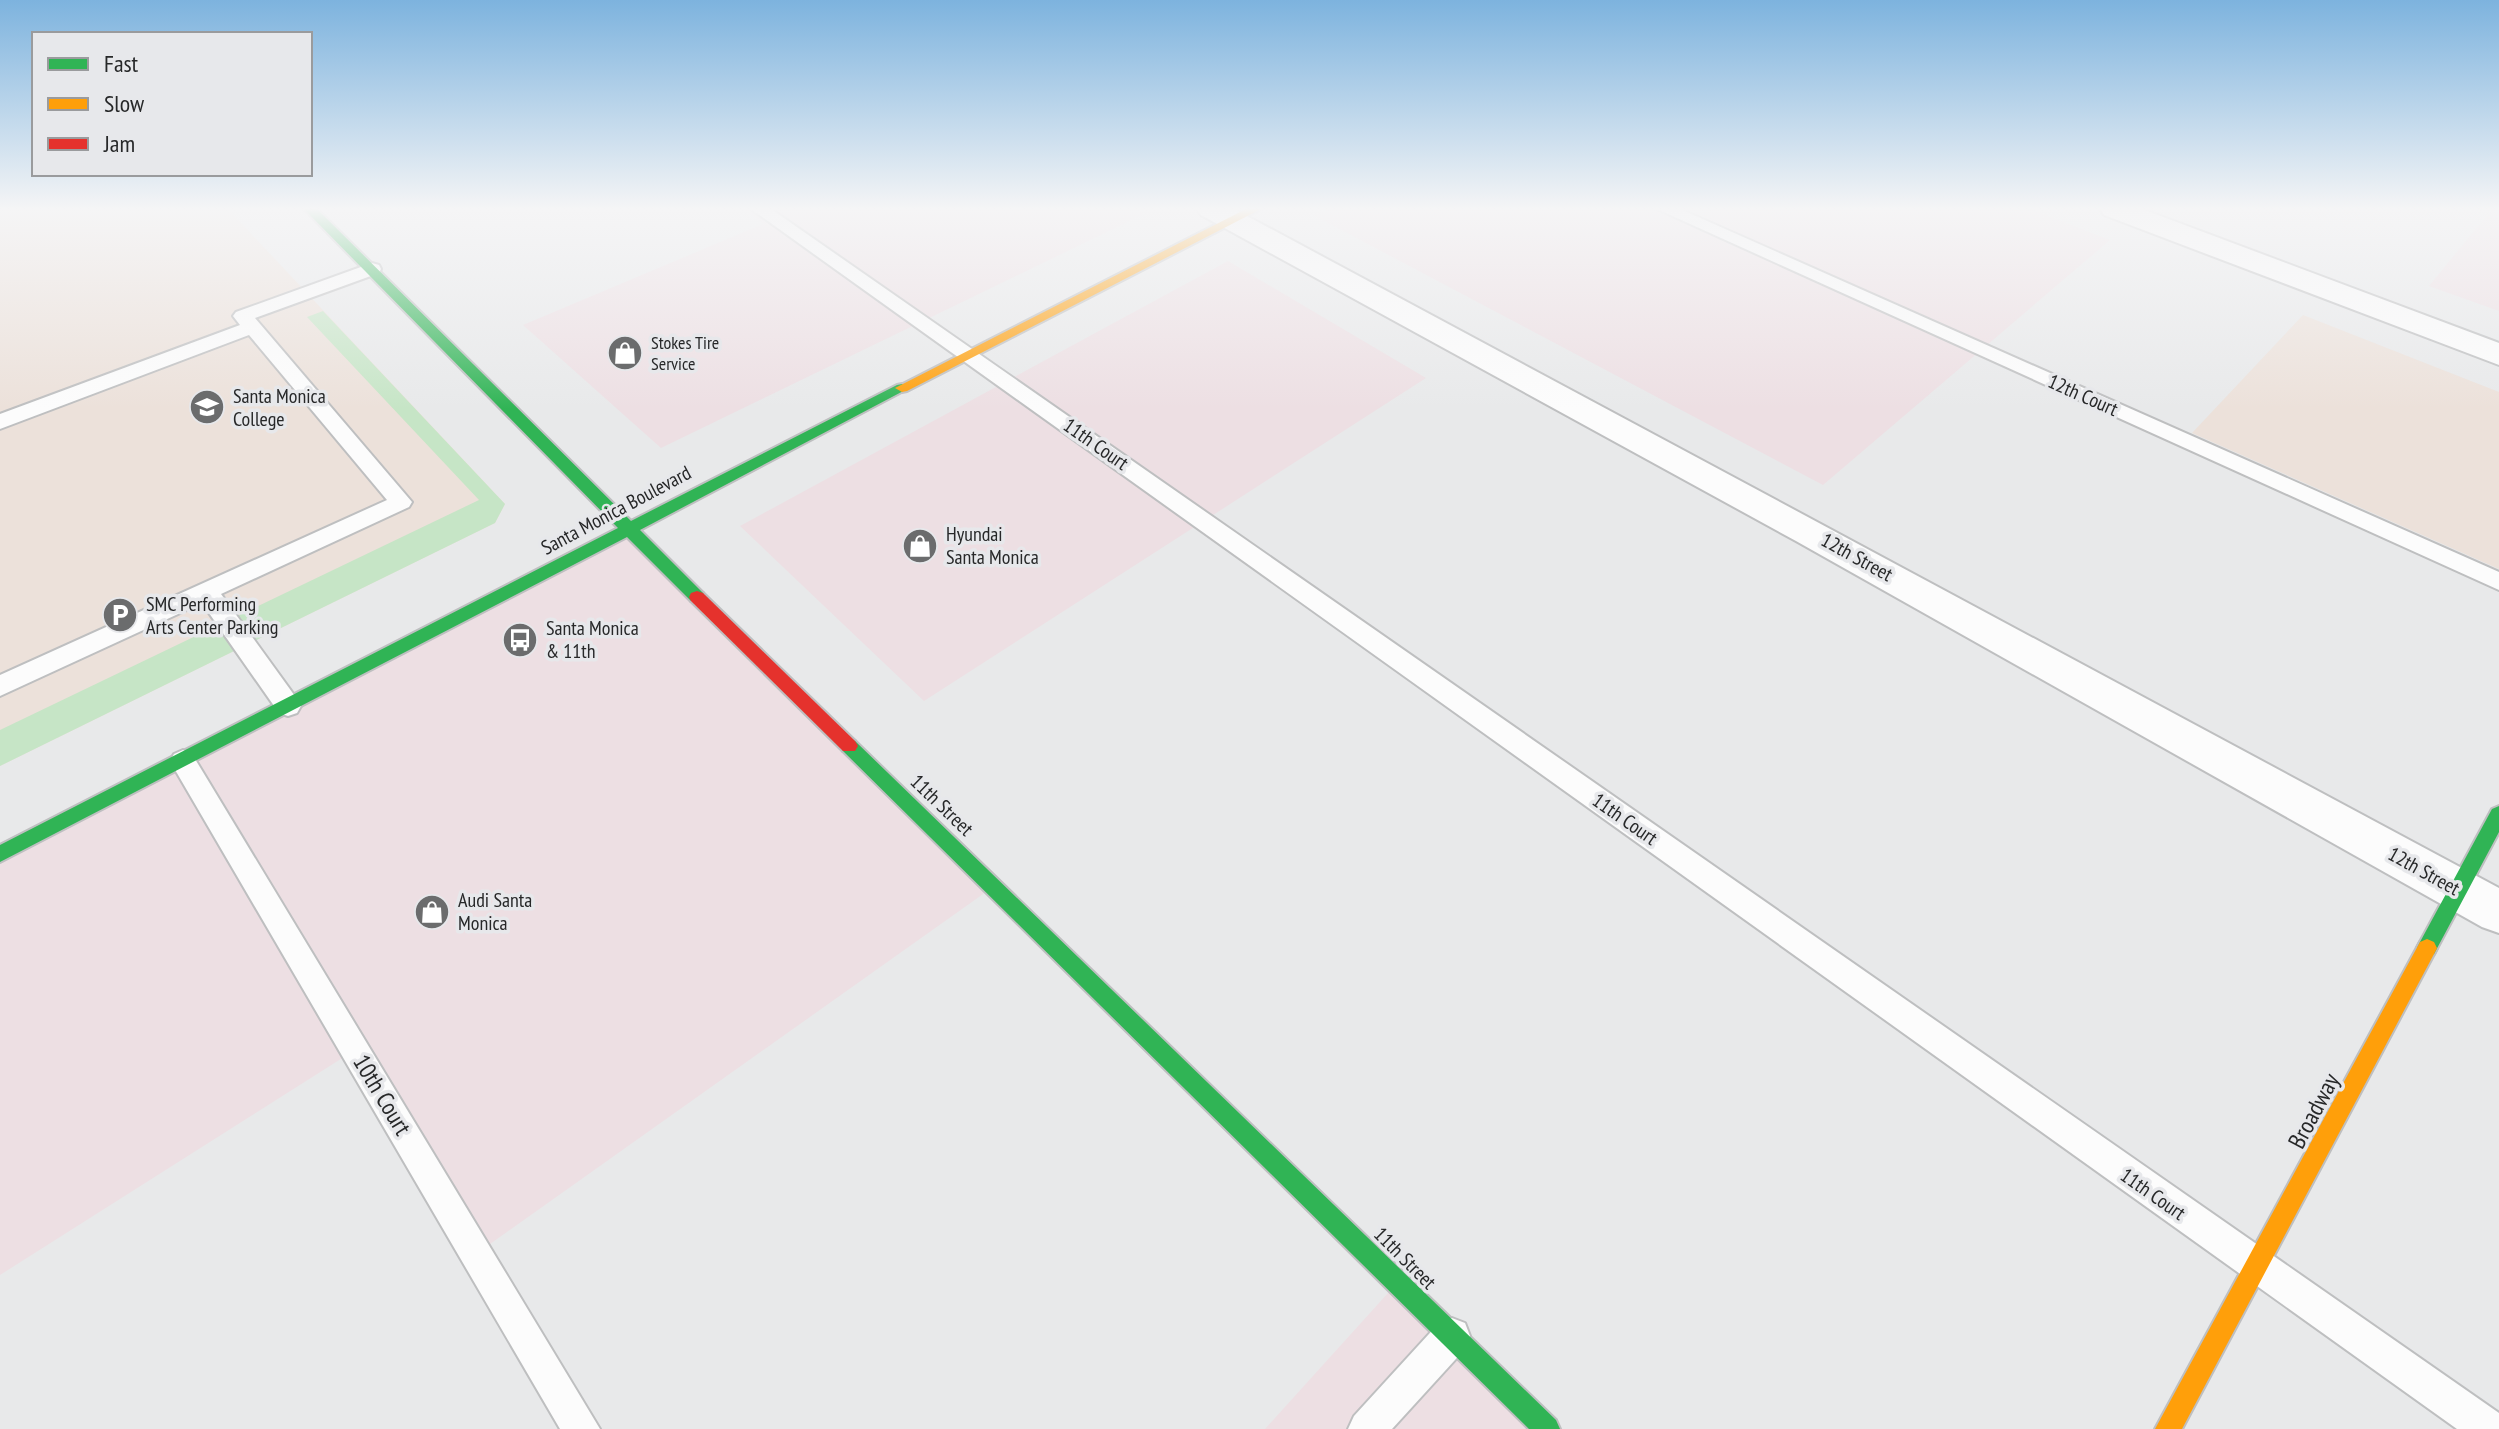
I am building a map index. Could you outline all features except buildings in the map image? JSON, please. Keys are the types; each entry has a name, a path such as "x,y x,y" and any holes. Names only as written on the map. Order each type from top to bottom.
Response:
{"street":[{"name":"11th Street","path":"379,276 775,674 1547,1429"},
{"name":"Santa Monica Boulevard","path":"0,854 1114,276"},
{"name":"12th Street","path":"1348,276 2499,912"},
{"path":"2290,276 2499,355"},
{"name":"Broadway","path":"2168,1429 2499,814"}],"lane":[{"path":"0,686 401,502 243,316 354,276"},
{"name":"11th Court","path":"856,276 2489,1429"},
{"name":"12th Court","path":"1815,276 2499,582"},
{"path":"0,422 252,327"},
{"path":"206,591 288,706"},
{"name":"10th Court","path":"183,761 581,1429"},
{"path":"1367,1429 1452,1336"}],"shaded area":[{"name":"Santa Monica College","path":"0,276 291,276 505,504 495,523 0,766"},
{"path":"640,276 1017,276 661,448 523,325"},
{"path":"1201,276 1253,276 1426,378 924,701 740,526"},
{"path":"1428,276 2068,276 1823,485"},
{"path":"2437,276 2499,276 2499,311 2429,286"},
{"path":"2303,315 2499,392 2499,569 2192,433"},
{"path":"630,527 993,887 476,1254 355,1050 0,1275 0,854"},
{"path":"1398,1282 1547,1429 1265,1429"}],"green space":[{"path":"323,311 505,504 495,523 0,766 0,730 479,500 307,317"}],"traffic: fast":[{"path":"377,276 697,597"},
{"path":"0,854 902,388"},
{"path":"849,746 1547,1429"},
{"path":"2427,948 2499,814"}],"traffic: slow":[{"path":"902,388 1123,276"},
{"path":"2168,1429 2427,948"}],"traffic: jam":[{"path":"697,597 849,746"}],"place":[{"name":"Stokes Tire Service","path":"625,353"},
{"name":"Santa Monica College","path":"207,407"},
{"name":"Hyundai Santa Monica","path":"920,546"},
{"name":"SMC Performing Arts Center Parking","path":"120,615"},
{"name":"Santa Monica & 11th","path":"520,640"},
{"name":"Audi Santa Monica","path":"432,912"}]}
